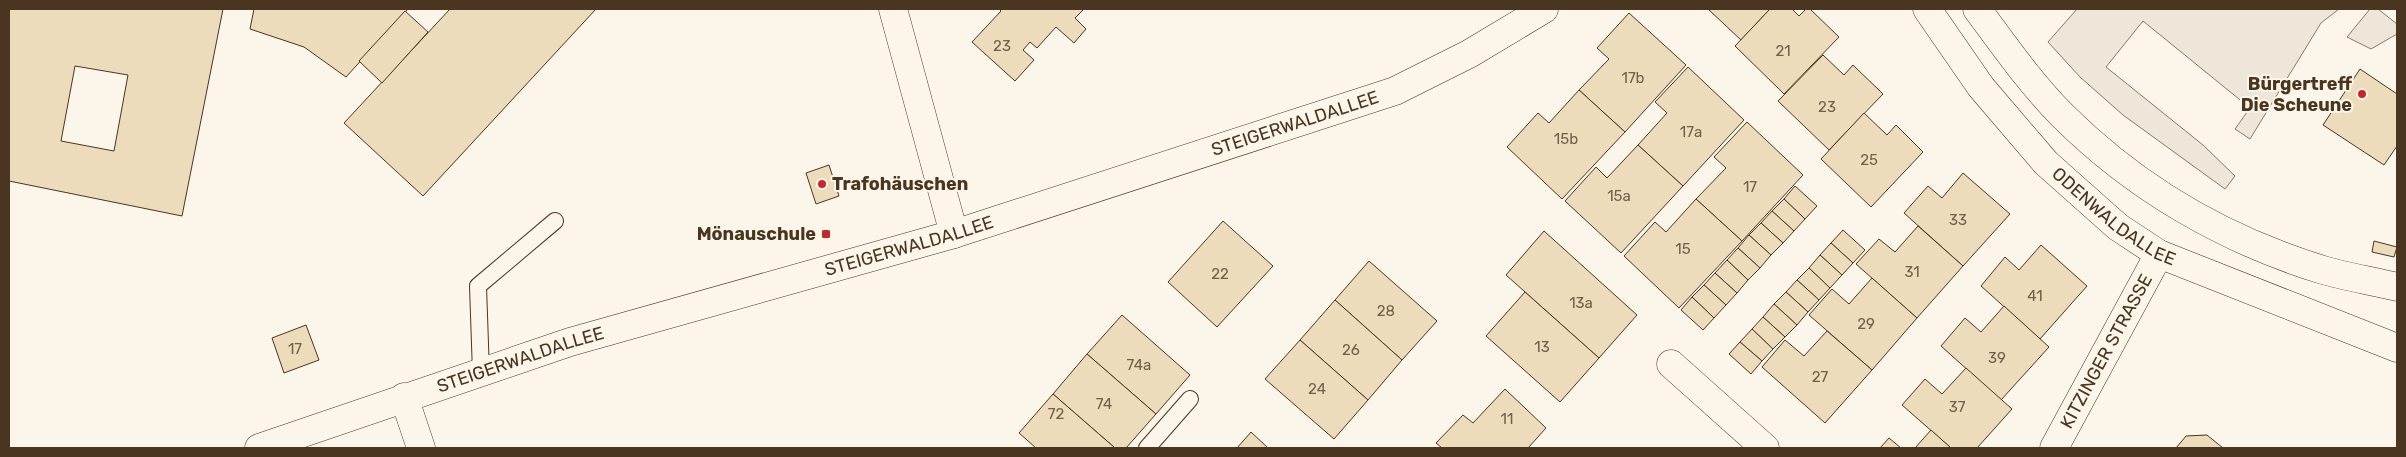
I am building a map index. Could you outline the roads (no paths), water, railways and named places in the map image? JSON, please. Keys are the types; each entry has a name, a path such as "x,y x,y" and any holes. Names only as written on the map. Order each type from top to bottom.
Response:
{"street":[{"path":"893,9 954,234"},
{"name":"STEIGERWALDALLEE","path":"259,448 570,342 954,234 1395,91 1469,54 1544,9"},
{"name":"ODENWALDALLEE","path":"1927,9 1981,87 2046,163 2118,228 2159,254 2397,348"},
{"path":"1977,9 2018,64 2062,115 2132,175 2160,194 2216,228 2244,241 2324,270 2397,287"},
{"name":"KITZINGER STRASSE","path":"2054,448 2159,254"},
{"name":"ODENWALDALLEE","path":"2368,336 2397,341"},
{"path":"1670,364 1765,448"},
{"path":"404,397 421,448"}],"lane":[{"path":"481,373 478,286 555,221"},
{"path":"1147,448 1190,400"}],"place":[{"name":"Bürgertreff Die Scheune","path":"2362,94"},
{"name":"Trafohäuschen","path":"822,184"},
{"name":"Mönauschule","path":"826,234"}]}
